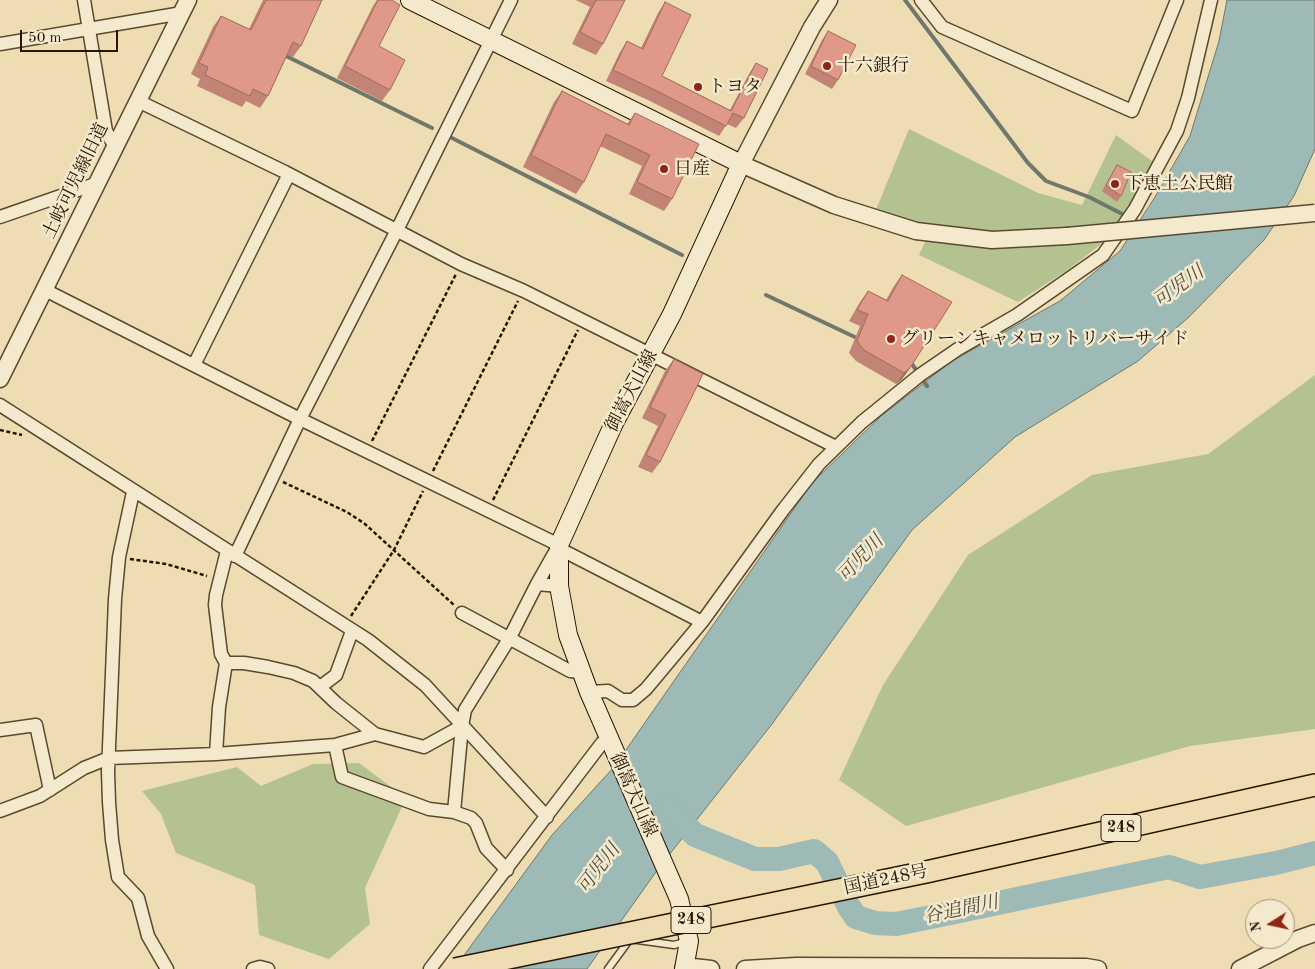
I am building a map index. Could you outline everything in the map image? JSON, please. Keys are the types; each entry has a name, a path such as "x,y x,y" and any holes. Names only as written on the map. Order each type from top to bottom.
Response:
{"highway":[{"name":"国道248号","path":"455,969 926,872 1315,785"}],"main road":[{"path":"410,0 741,164"},
{"name":"御嵩犬山線","path":"685,968 689,941 673,885 609,740 568,635 559,586 558,546 614,423 652,354 684,289 741,164"}],"street":[{"path":"84,0 106,131 115,147"},
{"path":"216,754 219,707 226,663 221,654 215,605 220,580 231,553 273,477 300,419 397,230 511,0"},
{"path":"829,0 812,27 741,164 834,205 916,231 992,240 1067,236 1315,214"},
{"path":"921,0 942,27 1132,111 1177,0"},
{"path":"589,692 608,691 622,700 633,700 646,689 702,622 783,510 819,464 862,422 919,375 958,348 1017,315 1102,255 1129,218 1177,131 1188,98 1211,0"},
{"path":"0,44 88,28 185,6"},
{"name":"土岐可児線旧道","path":"0,379 185,6"},
{"path":"138,101 289,174 461,264 524,290 836,447"},
{"path":"194,366 289,174"},
{"path":"0,217 98,183"},
{"path":"44,290 300,419 487,510 702,622"},
{"path":"0,405 133,492 368,640 425,685 547,818"},
{"path":"133,492 119,557 115,599 108,802 118,877 138,898 148,936 167,969"},
{"path":"454,812 465,710 509,639 558,546"},
{"path":"537,584 559,586"},
{"path":"462,613 570,671 581,672"},
{"path":"320,687 336,675 349,628"},
{"path":"226,663 244,663 294,673 313,681 336,703 374,734 424,748 462,726"},
{"path":"0,730 36,724 50,790"},
{"path":"0,811 40,796 84,768 109,758 216,754 335,745 374,734"},
{"path":"430,969 547,818 602,743 609,740"},
{"path":"335,745 342,777 429,809 454,812 471,818 476,823 486,848 507,870"},
{"path":"1240,969 1298,939 1315,933"},
{"path":"745,969 806,966 1086,967 1098,969"},
{"path":"685,968 711,969"},
{"path":"253,969 268,969"}],"lane":[{"path":"608,969 630,939 674,945 689,941"}],"path":[{"path":"367,452 461,264"},
{"path":"349,628 394,550 524,290"},
{"path":"487,510 583,320"},
{"path":"273,477 347,512 365,524 462,613"},
{"path":"119,557 166,564 220,580"}],"green space":[{"path":"909,129 1038,193 1082,205 1116,135 1159,166 1121,229 1066,271 1018,302 919,255 929,233 873,217"},
{"path":"1315,375 1315,729 1190,746 906,826 839,780 883,685 968,555 1092,475 1208,454"},
{"path":"359,763 406,798 365,888 370,924 329,959 259,935 255,885 176,853 161,814 142,791 237,767 261,786 313,764"}],"water":[{"name":"可児川","path":"1227,0 1315,0 1315,149 1294,196 1264,240 1189,317 1138,361 1015,437 912,530 772,724 658,869 587,969 454,969 552,835 614,767 812,483 881,416 952,361 1060,301 1120,251 1155,197 1190,136 1219,41"}],"building":[{"path":"266,0 322,0 301,46 293,42 268,96 253,89 250,96 205,75 208,67 199,63 221,16 251,30"},
{"path":"378,0 392,0 400,5 379,46 405,60 390,90 345,66"},
{"path":"596,0 625,0 603,44 580,32"},
{"path":"665,2 691,15 662,76 731,111 756,63 768,69 744,118 733,113 726,126 613,70 627,41 643,49"},
{"path":"828,31 856,45 838,80 811,66"},
{"path":"562,91 629,125 635,113 699,144 672,199 637,182 650,155 606,134 584,182 531,155"},
{"name":"下恵土公民館","path":"1117,165 1131,172 1121,196 1106,185"},
{"name":"グリーンキャメロットリバーサイド","path":"902,275 952,302 910,368 904,373 864,350 857,341 868,314 857,310 868,291 888,301"},
{"path":"674,359 703,374 660,462 646,455 666,415 650,407"}],"waterway":[{"path":"905,0 1028,163 1046,181 1089,197 1140,223"},
{"path":"282,54 432,128"},
{"path":"452,138 682,255"},
{"path":"766,295 859,339"},
{"path":"908,363 912,364 927,386"},
{"name":"谷追間川","path":"667,807 695,835 755,859 779,859 814,851 827,862 849,907 856,917 875,923 896,924 1169,867 1200,877 1276,863 1315,853"}],"place":[{"name":"十六銀行","path":"827,66"},
{"name":"トヨタ","path":"698,87"},
{"name":"日産","path":"664,169"},
{"name":"下恵土公民館","path":"1115,184"},
{"name":"グリーンキャメロットリバーサイド","path":"891,339"}]}
